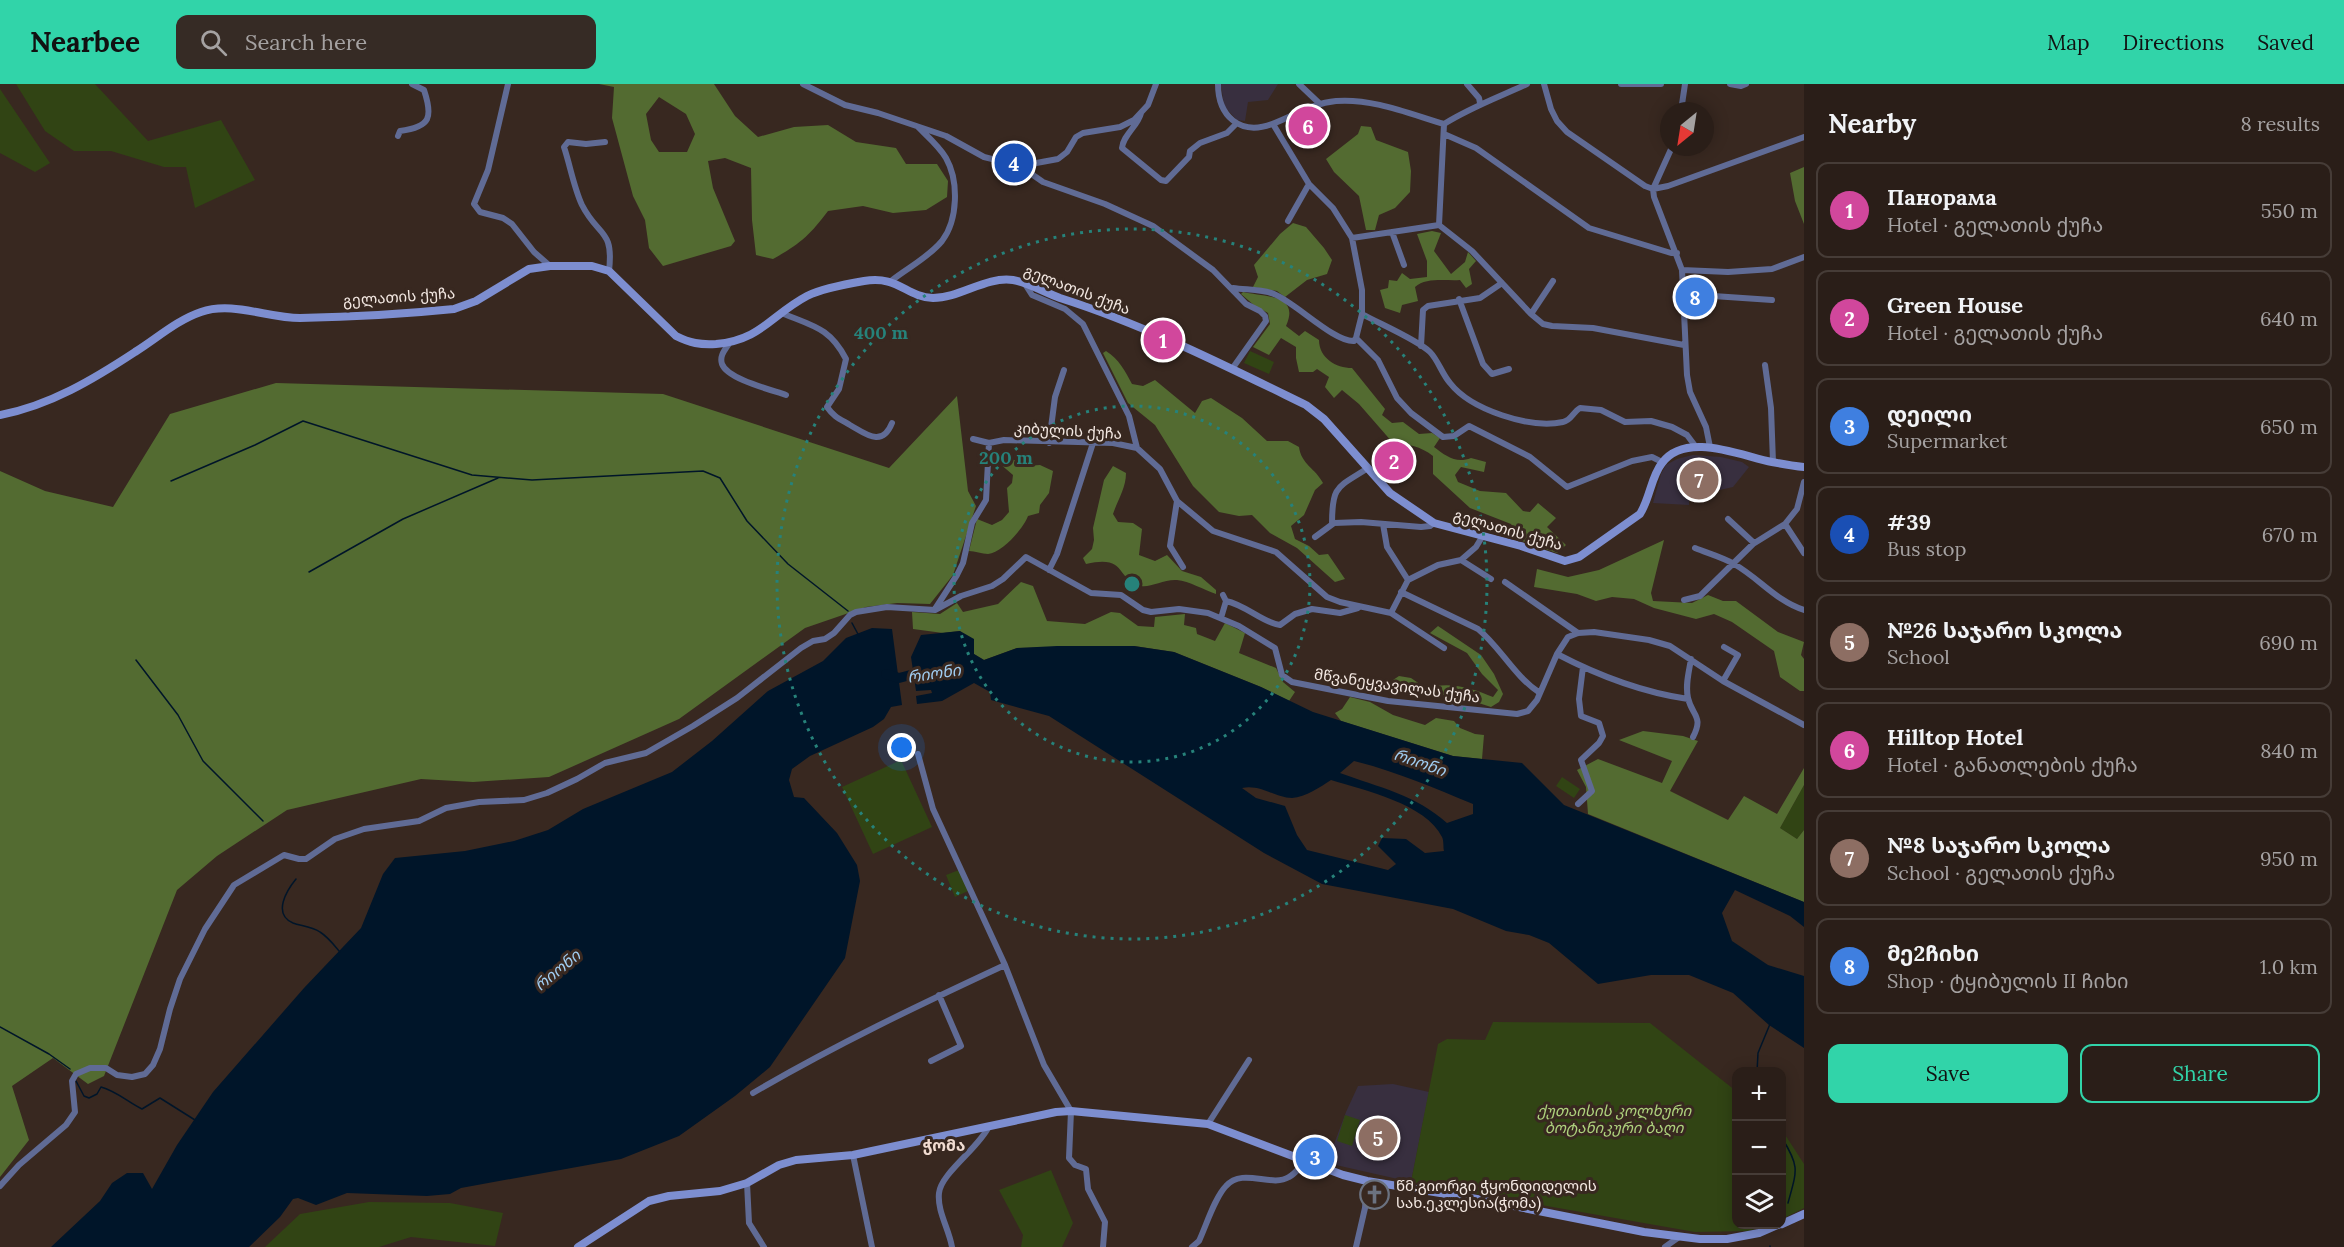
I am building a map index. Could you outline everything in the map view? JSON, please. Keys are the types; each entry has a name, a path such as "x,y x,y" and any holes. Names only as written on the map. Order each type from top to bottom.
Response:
{"main road":[{"name":"გელათის ქუჩა","path":"0,415 50,399 113,366 187,318 203,311 223,308 298,318 454,309 476,301 522,272 550,266 592,266 609,271 676,336 690,343 704,345 730,342 750,336 813,293 864,281 882,279 891,281 918,294 933,298 1001,280 1025,284 1082,304 1232,369 1306,405 1324,418 1390,493 1434,523 1521,546 1565,561 1580,557 1640,514 1662,462"},
{"path":"1662,462 1669,455 1696,447 1710,447 1804,468"},
{"path":"578,1247 649,1201 669,1196 720,1191 747,1183 779,1165 796,1160 853,1155 1071,1111 1208,1124 1367,1181 1482,1200 1702,1243 1760,1233 1769,1229"},
{"path":"1786,1222 1804,1214"}],"street":[{"path":"398,136 400,131 419,129 425,123 429,107 424,90 412,84"},
{"path":"508,84 488,170 474,204 480,212 504,218 512,224 534,252 550,266"},
{"path":"803,84 845,105 916,125 946,136 984,157 1020,166 1043,182 1105,204 1153,226 1213,270 1233,288 1246,304 1265,316 1266,321 1232,369"},
{"path":"1156,84 1135,128 1122,142 1122,148 1161,180 1166,181 1171,178 1195,147 1227,134 1236,124"},
{"path":"1218,84 1221,105 1236,124 1265,127 1319,103 1338,100 1387,107 1444,124 1480,103 1498,98 1527,84"},
{"path":"1299,84 1319,103"},
{"path":"1467,84 1479,98 1480,103"},
{"path":"1544,84 1557,122 1567,132 1630,177 1653,189 1668,186 1804,137"},
{"path":"1621,84 1661,84"},
{"path":"1682,102 1685,84"},
{"path":"1730,84 1741,86 1746,84"},
{"path":"1020,166 1059,159 1067,152 1076,137 1120,127 1134,120 1141,113"},
{"path":"1233,288 1276,295 1311,316 1345,341 1354,341 1356,338 1362,314 1362,290 1352,238 1333,208 1309,184 1273,124"},
{"path":"1439,225 1444,124"},
{"path":"891,281 929,254 942,241 951,226 954,181 945,156 916,125"},
{"path":"1443,134 1476,148 1589,228 1677,253"},
{"path":"605,142 586,144 568,142 564,147 582,204 610,244 609,271"},
{"path":"1668,156 1653,189 1654,197 1682,270 1686,326 1684,345 1690,392 1706,427 1710,447"},
{"path":"1288,221 1309,184"},
{"path":"1352,238 1439,225 1472,251 1543,324 1552,327 1593,328 1684,345"},
{"path":"1392,232 1404,265"},
{"path":"1682,270 1728,272 1772,269 1804,257"},
{"path":"1531,314 1553,281"},
{"path":"1421,346 1423,310 1428,306 1459,299 1480,298 1502,283"},
{"path":"1025,284 1032,294 1065,309 1083,324 1129,416 1137,448"},
{"path":"1684,294 1773,300"},
{"path":"1459,299 1483,364 1492,374 1509,369"},
{"path":"783,314 820,329 832,337 846,359 839,389 827,407 836,419 862,434 874,437 883,436 889,432 892,423"},
{"path":"1362,314 1430,352 1459,393 1496,412 1521,421 1541,424 1569,420 1580,408 1601,410 1625,422 1651,421 1672,427 1687,435 1696,447"},
{"path":"1356,338 1378,360 1397,398 1418,420 1443,437 1454,435 1469,426 1530,457 1567,487 1632,461 1652,457 1662,462"},
{"path":"730,342 722,355 722,363 726,370 758,386 786,395"},
{"path":"1765,365 1771,408 1773,462"},
{"path":"1049,443 1055,397 1064,370"},
{"name":"კიბულის ქუჩა","path":"972,439 988,443 1021,440 1049,443 1113,443 1137,448 1160,469 1177,501 1213,531 1276,552 1327,597 1391,613"},
{"path":"0,1186 19,1165 66,1125 72,1117 75,1112 72,1081 76,1074 90,1068 106,1068 117,1075 132,1077 146,1074 160,1049 180,980 205,929 234,885 258,869 284,855 306,859 335,840 364,829 419,821 446,808 479,802 524,800 547,793 578,779 605,763 646,753 693,726 737,698 775,666 801,648 834,633 850,615 856,612 887,607 934,610 963,563 972,523 986,500 988,443"},
{"path":"1049,570 1057,555 1093,443"},
{"path":"1332,525 1333,494 1343,484 1368,468"},
{"path":"1684,600 1700,596 1754,543 1785,524 1797,508 1804,482"},
{"path":"1177,501 1170,546 1183,567"},
{"path":"1728,519 1754,543"},
{"path":"1315,537 1332,525 1361,522 1421,527 1434,523"},
{"path":"1383,524 1386,547 1408,580"},
{"path":"1785,524 1804,553"},
{"path":"1444,648 1391,613 1408,580 1438,565 1461,560 1476,547 1482,537"},
{"path":"1695,548 1733,563 1762,583 1779,599 1804,610"},
{"name":"მწვანეყვავილას ქუჩა","path":"934,610 961,596 992,586 1003,579 1026,557 1091,593 1121,595 1143,610 1151,612 1194,609 1221,618 1260,637 1275,648 1282,675 1292,682 1388,701 1495,713 1517,714 1528,711 1538,696"},
{"path":"1461,560 1491,579"},
{"path":"1505,582 1578,633"},
{"path":"1401,592 1478,629 1538,696 1557,654 1568,637 1578,633 1602,633 1649,640 1670,646 1723,681 1804,725"},
{"path":"1221,618 1224,598 1258,614 1271,624 1280,625 1295,614 1312,609 1340,613 1361,607"},
{"path":"1723,681 1738,655 1724,647"},
{"path":"1557,654 1627,686 1688,699"},
{"path":"1691,659 1687,682 1688,699 1697,716 1698,727 1693,737"},
{"path":"1578,804 1592,791 1581,760 1599,743 1602,736 1599,723 1581,716 1583,667"},
{"path":"918,754 933,809 1005,965 1044,1065 1071,1111 1069,1158 1075,1165 1086,1169 1088,1189 1105,1222 1103,1247"},
{"path":"753,1093 811,1059 892,1017 1005,965"},
{"path":"931,1061 961,1046 939,995"},
{"path":"1208,1124 1249,1060"},
{"path":"952,1247 950,1234 940,1208 939,1191 943,1182 964,1156 984,1138 989,1126"},
{"path":"853,1155 872,1247"},
{"path":"1192,1247 1199,1241 1224,1188 1233,1179 1282,1180 1290,1177 1306,1161"},
{"path":"1356,1247 1365,1208 1367,1181"},
{"path":"747,1183 749,1223 764,1247"},
{"path":"1665,1247 1679,1237"}],"shaded area":[{"path":"1221,84 1278,84 1268,100 1248,102 1245,121 1237,120 1224,106"},
{"path":"1693,455 1721,457 1742,462 1749,467 1733,487 1689,497 1689,505 1653,503 1661,474 1666,465 1677,459"},
{"path":"1393,1084 1429,1092 1411,1182 1327,1163 1358,1086"}],"green space":[{"path":"16,84 95,84 148,141 221,120 255,180 195,208 186,167 164,167 111,151 74,151 45,131"},
{"path":"599,84 714,84 735,116 758,137 794,127 828,125 856,142 896,148 906,164 937,164 948,181 947,197 926,210 893,213 863,206 828,211 804,238 773,259 756,255 752,220 751,168 725,158 708,161 713,188 735,241 731,246 663,266 649,248 645,220 633,196 612,118 614,87","holes":["659,97 686,114 695,134 687,152 659,152 651,140 646,114"]},
{"path":"0,89 50,163 35,172 0,153"},
{"path":"1361,126 1371,127 1376,140 1408,152 1411,171 1410,192 1395,208 1379,215 1375,230 1366,230 1359,196 1334,172 1326,159 1358,134"},
{"path":"1804,167 1804,224 1795,201 1790,173"},
{"path":"1293,223 1306,227 1332,260 1327,274 1307,280 1285,297 1277,291 1253,287 1258,277 1254,265 1280,234"},
{"path":"1432,231 1441,233 1434,251 1451,274 1465,262 1468,252 1476,261 1469,269 1472,284 1466,288 1460,280 1425,282 1415,287 1418,301 1402,305 1400,313 1385,308 1380,290 1388,288 1389,280 1397,281 1402,273 1410,279 1427,277 1427,261 1417,234"},
{"path":"1243,292 1269,296 1284,302 1288,307 1289,315 1286,326 1299,336 1305,331 1319,340 1322,352 1330,361 1346,368 1352,368 1385,409 1382,415 1392,423 1403,422 1419,434 1432,433 1440,438 1434,447 1451,458 1466,460 1471,458 1486,462 1484,472 1461,467 1455,475 1458,482 1480,491 1506,493 1523,511 1530,512 1538,503 1556,518 1547,527 1566,545 1557,553 1522,541 1511,524 1470,508 1433,474 1433,456 1414,446 1393,443 1359,404 1342,390 1334,398 1325,387 1329,377 1317,369 1313,372 1299,372 1296,347 1281,338 1269,355 1253,347 1270,324 1268,313 1255,306 1241,294"},
{"path":"1106,351 1118,362 1132,384 1143,386 1155,380 1195,413 1202,401 1211,398 1242,418 1267,441 1288,441 1299,447 1303,458 1323,483 1315,490 1304,515 1291,526 1295,539 1309,546 1319,555 1328,554 1345,579 1335,582 1297,548 1270,533 1252,515 1239,516 1219,512 1193,486 1155,425 1128,403 1103,353"},
{"path":"1250,351 1274,362 1269,374 1244,363"},
{"path":"276,383 663,394 889,468 957,396 968,491 976,506 953,575 930,604 897,603 866,607 805,628 679,719 549,777 473,782 421,779 287,810 217,856 177,890 104,1076 88,1084 53,1058 12,1086 29,1140 0,1177 0,471 45,491 113,507 170,414"},
{"path":"993,449 1026,466 1040,465 1053,471 1049,493 1040,505 1039,513 1028,516 1017,533 1005,545 994,553 986,554 969,551 977,519 992,525 1002,520 1009,512 1007,488 1012,483 1013,475 992,457"},
{"path":"1113,466 1126,473 1126,478 1113,514 1118,522 1133,523 1142,529 1139,555 1155,561 1167,555 1182,571 1201,577 1216,590 1216,594 1177,580 1141,586 1127,579 1120,569 1109,562 1086,564 1083,558 1092,549 1093,528 1104,480"},
{"path":"1664,540 1651,593 1653,601 1692,603 1708,595 1723,601 1736,601 1778,632 1804,642 1801,655 1804,659 1804,691 1800,691 1780,677 1774,651 1732,622 1714,614 1696,619 1654,608 1634,599 1612,597 1596,601 1577,594 1534,587 1537,569 1568,577 1599,570"},
{"path":"1021,582 1033,586 1047,621 1085,624 1111,612 1120,613 1138,626 1154,627 1155,617 1185,614 1184,625 1196,628 1197,634 1215,641 1225,623 1245,633 1239,653 1276,668 1283,682 1295,692 1289,701 1261,687 1174,652 1134,646 1017,648 984,660 974,654 960,631 943,633 913,629 912,612 940,614 957,603 963,612 998,604"},
{"path":"1438,626 1481,655 1494,674 1503,694 1499,702 1491,707 1463,698 1361,685 1357,677 1390,682 1399,676 1411,678 1427,689 1452,685 1493,697 1498,690 1482,674 1467,653 1430,633"},
{"path":"1350,697 1370,702 1393,715 1425,725 1436,718 1454,721 1460,728 1484,735 1482,759 1453,756 1341,721 1335,713 1342,709"},
{"path":"1643,731 1683,736 1698,741 1670,791 1728,820 1744,796 1777,814 1804,768 1804,785 1780,828 1797,839 1804,830 1804,902 1588,814 1586,787 1577,770 1598,759 1662,783 1672,761 1619,740"},
{"path":"901,760 932,827 873,854 842,787"},
{"path":"1562,777 1580,789 1574,798 1556,786"},
{"path":"1804,785 1804,830 1797,839 1780,828"},
{"path":"959,870 968,891 955,897 946,875"},
{"name":"ქუთაისის კოლხური ბოტანიკური ბაღი","path":"1493,1022 1650,1023 1732,1088 1732,1229 1755,1229 1695,1232 1411,1182 1438,1044 1447,1039 1485,1040"},
{"path":"1345,1115 1360,1120 1352,1146 1337,1141"},
{"path":"1786,1136 1804,1164 1804,1208 1786,1217"},
{"path":"1051,1170 1073,1223 1062,1247 1021,1247 1023,1235 999,1190"},
{"path":"369,1202 450,1203 503,1213 495,1246 411,1237 379,1247 265,1247 300,1214"}],"water":[{"path":"872,628 892,629 902,705 891,707 884,719 873,727 810,756 792,769 789,780 794,797 804,798 837,833 857,865 860,881 845,958 770,1067 735,1096 679,1136 621,1159 461,1188 450,1194 427,1196 347,1193 316,1205 298,1198 293,1199 280,1217 249,1247 51,1247 100,1201 112,1183 127,1173 143,1173 152,1189 177,1145 213,1092 304,988 361,928 383,874 395,858 465,851 514,841 548,830 583,809 672,772 712,741 768,691 823,661 846,638"},
{"path":"960,631 974,639 974,654 984,660 1017,648 1057,646 1134,646 1174,652 1261,687 1313,712 1453,756 1522,763 1564,805 1804,902 1804,927 1790,916 1735,890 1722,913 1732,941 1768,965 1804,976 1804,1048 1769,1025 1733,993 1689,975 1651,975 1598,984 1549,943 1529,935 1506,931 1453,909 1322,884 1264,853 1049,716 991,700 990,692 974,683 942,701 917,704 916,696 932,693 931,690 916,691 911,657 921,635","holes":["1354,761 1399,775 1473,804 1473,814 1447,823 1423,805 1340,773","1331,780 1409,807 1434,825 1442,837 1444,851 1425,853 1406,839 1382,838 1378,846 1396,864 1388,870 1307,850 1297,835 1285,806 1256,798 1242,788 1262,789 1292,798 1308,794"]}],"waterway":[{"path":"171,481 255,445 303,421 472,475 532,480 703,471 720,478 747,521 788,564 848,611"},
{"path":"309,572 403,519 498,478"},
{"path":"852,623 859,636"},
{"path":"136,660 178,715 203,761 263,821"},
{"name":"რიონი","path":"886,674 899,678 926,671"},
{"path":"296,879 283,902 283,914 293,923 320,932 340,952"},
{"path":"1757,1067 1758,1053 1770,1024"},
{"path":"0,1027 49,1054 70,1069"},
{"path":"76,1081 84,1096 89,1098 97,1094 101,1087 142,1109 160,1098 195,1120"},
{"path":"1786,1145 1795,1169 1788,1203"}],"place":[{"name":"Hilltop Hotel","path":"1308,126"},
{"name":"#39","path":"1014,163"},
{"name":"მე2ჩიხი","path":"1695,297"},
{"name":"Панорама","path":"1163,340"},
{"name":"Green House","path":"1394,461"},
{"name":"№8 საჯარო სკოლა","path":"1699,480"},
{"name":"№26 საჯარო სკოლა","path":"1378,1138"},
{"name":"დეილი","path":"1315,1157"},
{"name":"წმ.გიორგი ჭყონდიდელის სახ.ეკლესია(ჭომა)","path":"1375,1195"}],"district":[{"name":"ჭომა","path":"944,1145"}]}
